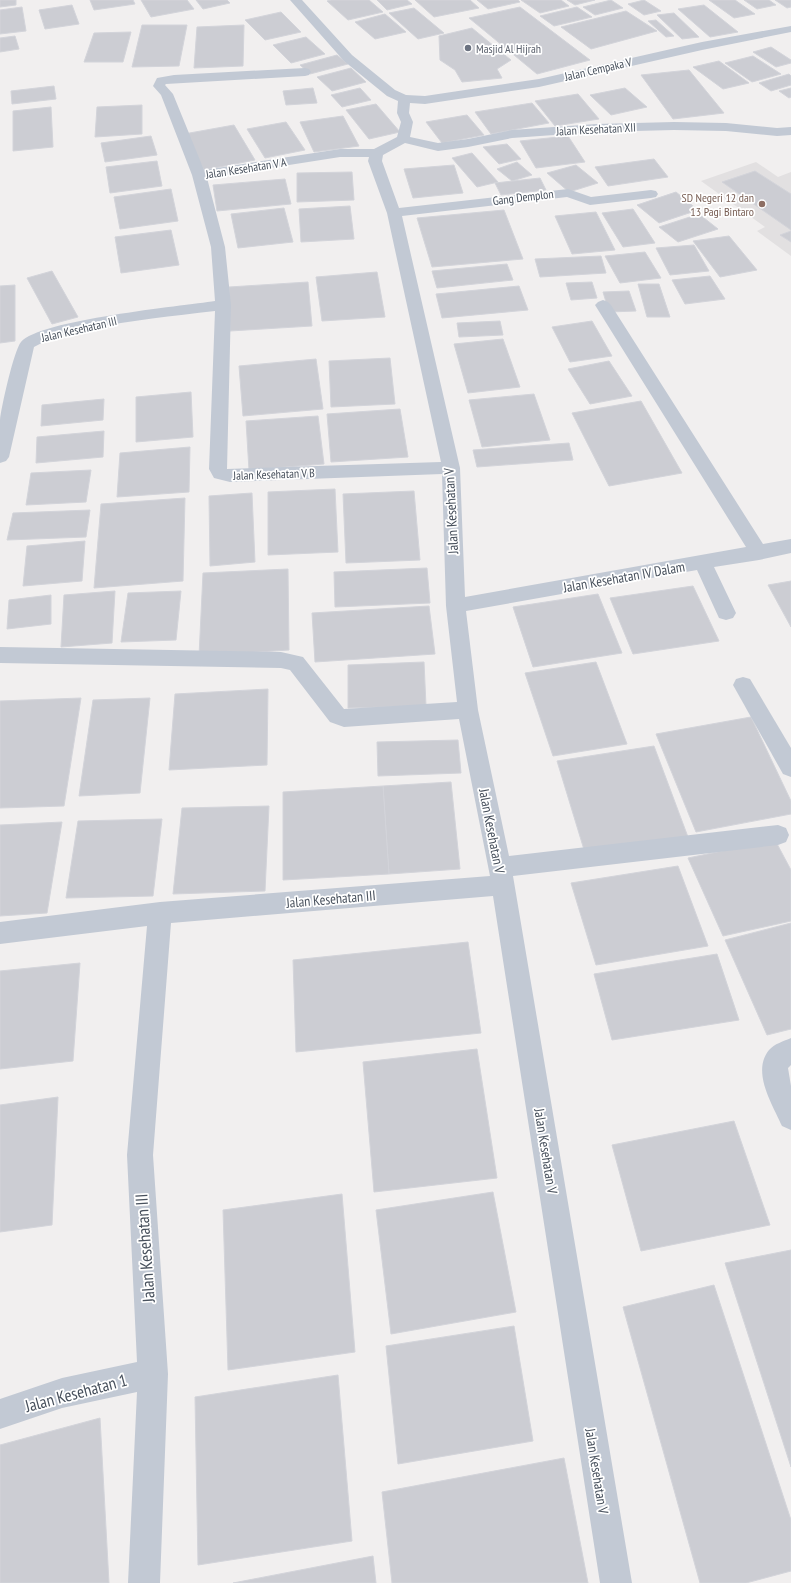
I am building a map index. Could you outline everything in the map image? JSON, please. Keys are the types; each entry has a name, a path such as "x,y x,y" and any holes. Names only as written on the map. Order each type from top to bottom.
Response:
{"street":[{"path":"296,0 348,58 391,93 404,99 403,112 407,122 403,138 377,153"},
{"name":"Jalan Cempaka V","path":"404,99 425,100 539,83 702,46 791,29"},
{"path":"199,175 167,94 159,86 161,81 174,78 305,72"},
{"name":"Jalan Kesehatan XII","path":"403,138 438,147 468,143 512,134 596,128 674,126 726,127 776,132 791,131"},
{"name":"Jalan Kesehatan V A","path":"223,305 218,247 199,175 340,153 377,153"},
{"name":"Jalan Kesehatan V","path":"377,153 375,161 394,213 450,468 456,606 468,710 501,876 616,1583"},
{"name":"Gang Demplon","path":"394,213 568,193 590,201 651,194"},
{"name":"Jalan Kesehatan III","path":"0,457 23,354 27,344 40,336 111,320 223,305"},
{"name":"Jalan Kesehatan V B","path":"223,305 218,469 220,474 230,476 450,468"},
{"path":"603,305 759,553"},
{"name":"Jalan Kesehatan IV Dalam","path":"456,606 759,553 791,546"},
{"path":"703,563 726,613"},
{"path":"0,655 281,660 296,663 337,716 344,718 468,710"},
{"path":"743,685 791,768"},
{"name":"Jalan Kesehatan III","path":"0,933 160,913 501,876 778,835"},
{"name":"Jalan Kesehatan III","path":"144,1583 153,1374 140,1155 160,913"},
{"path":"791,1051 776,1062 774,1073 791,1117"},
{"name":"Jalan Kesehatan 1","path":"0,1414 62,1393 153,1374"}],"shaded area":[{"name":"SD Negeri 12 dan 13 Pagi Bintaro","path":"756,162 778,177 791,172 791,256 757,231 765,227 701,181"}],"building":[{"path":"0,0 16,0 16,5 0,7"},
{"path":"90,0 133,0 135,4 94,10"},
{"path":"141,0 187,0 194,9 151,17"},
{"path":"196,0 227,0 230,3 203,9"},
{"path":"369,0 383,12 348,20 327,1"},
{"path":"377,0 407,0 412,4 387,10"},
{"path":"415,0 470,0 479,8 434,17"},
{"path":"477,0 518,0 520,2 488,9"},
{"path":"521,0 561,0 569,6 540,13"},
{"path":"567,0 595,0 575,5"},
{"path":"611,0 623,8 595,15 583,7"},
{"path":"644,0 661,11 644,15 628,4"},
{"path":"709,0 735,0 755,14 734,18"},
{"path":"744,0 769,0 776,5 757,9"},
{"path":"775,0 791,0 791,7 787,8"},
{"path":"72,5 79,24 45,29 39,10"},
{"path":"704,5 738,32 710,37 678,9"},
{"path":"22,7 26,31 0,34 0,10"},
{"path":"520,7 590,60 537,74 469,18"},
{"path":"577,7 592,17 554,26 540,16"},
{"path":"414,8 444,33 418,39 389,13"},
{"path":"626,11 657,31 591,49 561,27"},
{"path":"281,12 301,32 265,40 245,20"},
{"path":"674,13 699,37 682,39 657,15"},
{"path":"385,14 406,32 375,39 355,22"},
{"path":"656,20 674,36 666,37 648,21"},
{"path":"142,25 187,25 179,66 132,67"},
{"path":"244,25 243,66 194,68 197,27"},
{"name":"Masjid Al Hijrah","path":"472,28 511,60 497,69 502,78 462,82 455,70 440,60 439,36"},
{"path":"131,32 123,62 84,62 94,33"},
{"path":"15,36 19,49 0,52 0,38"},
{"path":"306,37 325,54 291,63 273,45"},
{"path":"771,47 791,60 791,63 776,67 753,52"},
{"path":"337,55 348,64 310,74 300,65"},
{"path":"753,56 781,74 752,82 725,63"},
{"path":"719,61 749,83 723,89 693,67"},
{"path":"351,68 366,82 332,91 317,77"},
{"path":"689,70 724,113 673,119 641,75"},
{"path":"789,74 791,76 791,85 771,91 759,83"},
{"path":"54,86 56,99 12,104 11,91"},
{"path":"313,88 317,103 286,105 283,91"},
{"path":"360,88 371,100 342,107 331,95"},
{"path":"625,88 647,107 611,115 590,95"},
{"path":"791,88 791,97 789,98 779,91"},
{"path":"578,94 599,119 555,126 535,101"},
{"path":"532,103 549,123 491,134 475,112"},
{"path":"376,104 400,132 369,139 346,110"},
{"path":"142,105 142,134 95,137 97,107"},
{"path":"51,107 53,147 13,151 13,111"},
{"path":"467,115 484,135 442,143 426,122"},
{"path":"343,116 359,146 314,152 300,122"},
{"path":"286,122 305,150 265,158 247,129"},
{"path":"234,125 255,160 204,170 184,134"},
{"path":"151,136 157,155 105,162 101,143"},
{"path":"568,136 585,162 536,168 520,141"},
{"path":"507,144 521,159 499,164 483,147"},
{"path":"472,153 498,182 477,187 452,158"},
{"path":"654,159 668,177 608,186 595,167"},
{"path":"157,161 162,186 110,193 106,167"},
{"path":"517,162 532,175 512,181 497,169"},
{"path":"454,165 463,193 413,198 404,169"},
{"path":"576,165 598,183 569,192 547,173"},
{"path":"755,171 791,194 791,230 722,182"},
{"path":"352,172 354,200 297,202 297,173"},
{"path":"540,178 546,190 501,195 495,183"},
{"path":"285,179 291,204 217,211 213,185"},
{"path":"171,189 178,221 120,229 114,197"},
{"path":"676,192 698,210 659,223 637,205"},
{"path":"350,206 354,239 301,242 299,209"},
{"path":"284,208 293,242 238,248 231,214"},
{"path":"633,209 655,243 623,247 602,213"},
{"path":"504,210 523,259 432,267 417,218"},
{"path":"596,212 615,250 572,254 555,216"},
{"path":"699,214 718,229 678,242 659,227"},
{"path":"171,230 179,265 121,273 115,237"},
{"path":"791,231 791,242 780,235"},
{"path":"729,236 757,270 720,277 693,241"},
{"path":"694,245 709,271 670,275 656,248"},
{"path":"645,252 661,278 620,283 605,256"},
{"path":"601,256 606,273 540,277 535,259"},
{"path":"507,264 513,280 437,288 432,271"},
{"path":"52,271 78,317 52,324 27,278"},
{"path":"377,272 385,317 322,321 316,277"},
{"path":"710,276 725,299 685,304 672,280"},
{"path":"308,282 312,326 230,331 229,287"},
{"path":"592,282 597,298 571,300 566,283"},
{"path":"638,284 659,284 670,317 647,317"},
{"path":"15,285 15,341 0,343 0,286"},
{"path":"519,286 528,310 442,318 436,294"},
{"path":"629,291 636,311 609,312 603,292"},
{"path":"500,321 503,335 459,337 457,323"},
{"path":"592,321 612,356 570,362 552,327"},
{"path":"503,339 520,387 468,393 454,344"},
{"path":"390,358 395,404 331,407 329,361"},
{"path":"316,359 323,409 243,416 239,366"},
{"path":"609,361 632,396 590,404 568,369"},
{"path":"191,392 193,437 136,442 136,397"},
{"path":"534,394 550,440 482,447 469,400"},
{"path":"104,399 103,420 41,426 42,405"},
{"path":"641,401 682,473 609,486 572,413"},
{"path":"400,409 408,457 331,462 327,414"},
{"path":"318,416 324,464 249,470 246,421"},
{"path":"104,431 103,457 36,463 37,437"},
{"path":"569,443 573,460 477,467 473,450"},
{"path":"190,447 189,492 117,497 120,453"},
{"path":"91,470 86,502 26,505 31,473"},
{"path":"335,489 338,552 268,555 268,492"},
{"path":"414,491 420,560 346,563 343,494"},
{"path":"252,493 255,562 210,566 209,496"},
{"path":"185,498 183,581 94,588 101,504"},
{"path":"90,510 86,537 7,540 13,513"},
{"path":"85,541 82,581 23,586 27,546"},
{"path":"427,568 430,603 335,607 334,572"},
{"path":"288,569 289,650 199,656 203,573"},
{"path":"791,581 791,627 768,585"},
{"path":"693,586 719,641 633,654 610,598"},
{"path":"115,591 112,643 61,647 64,595"},
{"path":"181,591 176,640 121,642 128,593"},
{"path":"598,594 622,653 533,667 513,607"},
{"path":"51,595 51,624 7,629 9,600"},
{"path":"429,606 435,654 315,662 312,613"},
{"path":"424,662 426,706 348,708 348,665"},
{"path":"596,662 627,744 553,756 525,673"},
{"path":"268,689 267,765 169,770 175,694"},
{"path":"81,698 64,806 0,808 0,701"},
{"path":"150,698 140,793 79,796 93,700"},
{"path":"751,717 791,801 791,814 696,832 656,734"},
{"path":"458,740 461,773 378,776 377,742"},
{"path":"654,746 688,837 585,853 557,761"},
{"path":"451,782 460,869 389,874 383,786"},
{"path":"383,786 389,874 283,880 283,792"},
{"path":"269,806 265,891 173,894 182,808"},
{"path":"162,819 153,896 66,898 78,821"},
{"path":"62,822 47,913 0,916 0,825"},
{"path":"775,840 791,870 791,921 723,936 688,858"},
{"path":"678,866 708,946 596,965 571,883"},
{"path":"791,923 791,1029 767,1035 725,940"},
{"path":"468,942 481,1033 296,1052 293,960"},
{"path":"717,954 739,1020 612,1040 594,974"},
{"path":"80,963 73,1061 0,1069 0,971"},
{"path":"477,1049 497,1178 374,1192 363,1062"},
{"path":"58,1097 52,1225 0,1232 0,1105"},
{"path":"734,1121 770,1225 641,1251 612,1145"},
{"path":"493,1192 516,1312 391,1334 376,1210"},
{"path":"342,1194 355,1352 228,1370 223,1210"},
{"path":"791,1250 791,1467 725,1263"},
{"path":"714,1285 791,1520 791,1571 746,1583 700,1583 623,1307"},
{"path":"514,1326 533,1441 398,1464 386,1346"},
{"path":"338,1375 352,1541 198,1565 195,1397"},
{"path":"100,1418 109,1583 0,1583 0,1445"},
{"path":"564,1458 588,1583 392,1583 382,1492"},
{"path":"373,1556 376,1583 233,1583"}],"place":[{"name":"Masjid Al Hijrah","path":"468,48"},
{"name":"SD Negeri 12 dan 13 Pagi Bintaro","path":"762,204"}]}
